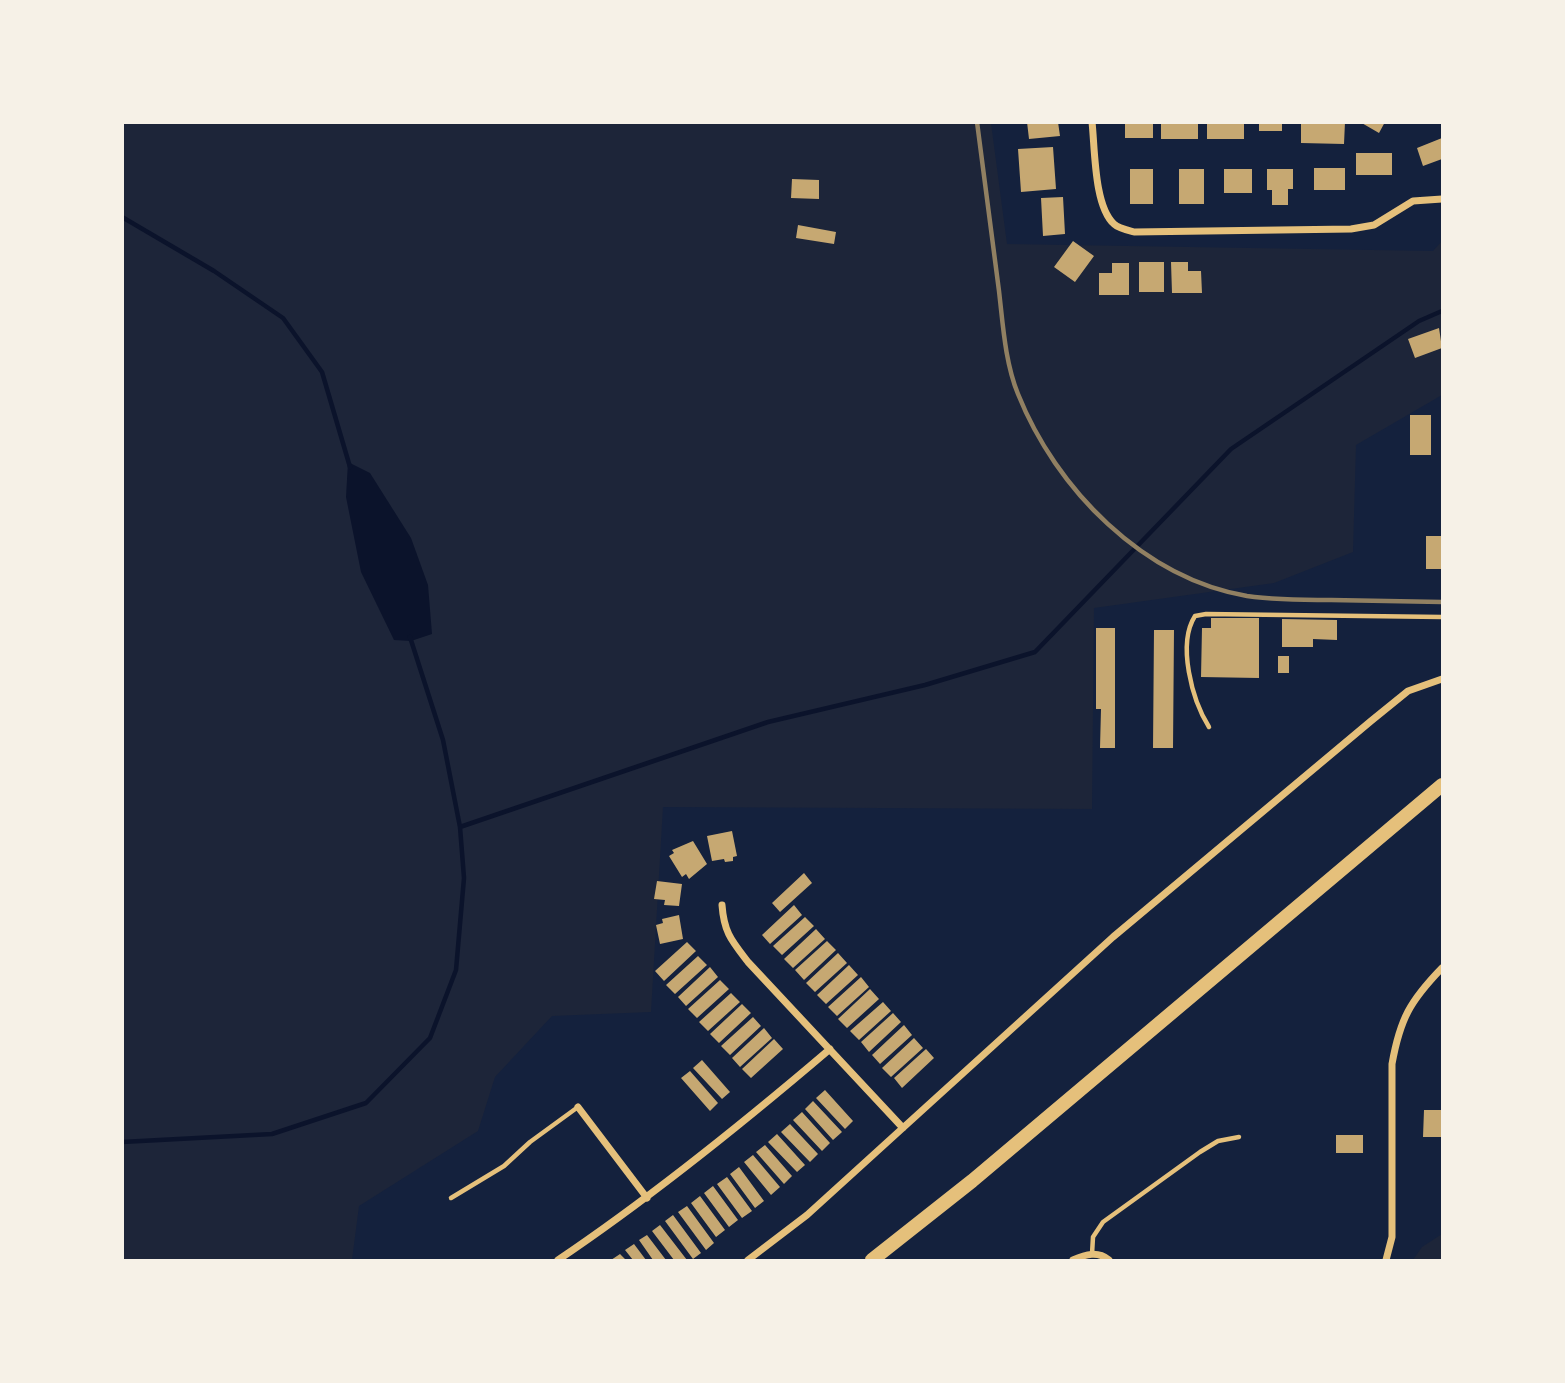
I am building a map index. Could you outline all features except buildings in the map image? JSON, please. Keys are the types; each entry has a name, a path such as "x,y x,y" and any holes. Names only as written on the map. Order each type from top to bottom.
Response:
{"highway":[{"path":"872,1261 972,1181 1443,785"}],"street":[{"path":"1092,122 1101,200 1105,213 1115,226 1134,232 1351,229 1374,225 1413,201 1443,199"},
{"path":"748,1261 807,1215 1113,937 1408,691 1443,679"},
{"path":"722,905 724,925 730,939 748,962 903,1128"},
{"path":"1386,1261 1392,1237 1392,1064 1396,1039 1408,1008 1425,985 1443,968"},
{"path":"558,1261 647,1198 742,1124 830,1049"},
{"path":"578,1107 647,1198"},
{"path":"1073,1261 1092,1254 1104,1256 1109,1261"}],"lane":[{"path":"1209,727 1202,716 1192,684 1187,652 1189,626 1195,616 1443,617"},
{"path":"452,1198 504,1166 530,1142 578,1107"},
{"path":"1092,1254 1093,1237 1103,1222 1209,1146 1225,1138 1239,1137"}],"shaded area":[{"path":"123,123 991,123 1007,244 1433,251 1442,241 1442,395 1356,445 1353,552 1274,583 1094,608 1092,809 663,807 651,1012 552,1016 495,1077 478,1131 359,1206 352,1260 123,1260"},
{"path":"348,462 370,473 411,538 428,585 432,634 411,641 394,640 361,572 346,497"},
{"path":"1442,1234 1442,1260 1413,1260 1422,1247"}],"waterway":[{"path":"122,217 214,271 283,318 322,372 350,467"},
{"path":"460,827 768,722 925,685 1035,652 1231,449 1419,321 1442,311"},
{"path":"122,1142 272,1134 366,1103 430,1038 456,970 464,878 460,827 443,740 410,637"}],"railway":[{"path":"977,122 1005,343 1014,382 1034,429 1055,463 1080,495 1108,524 1139,549 1173,570 1209,586 1247,596 1442,602"}]}
